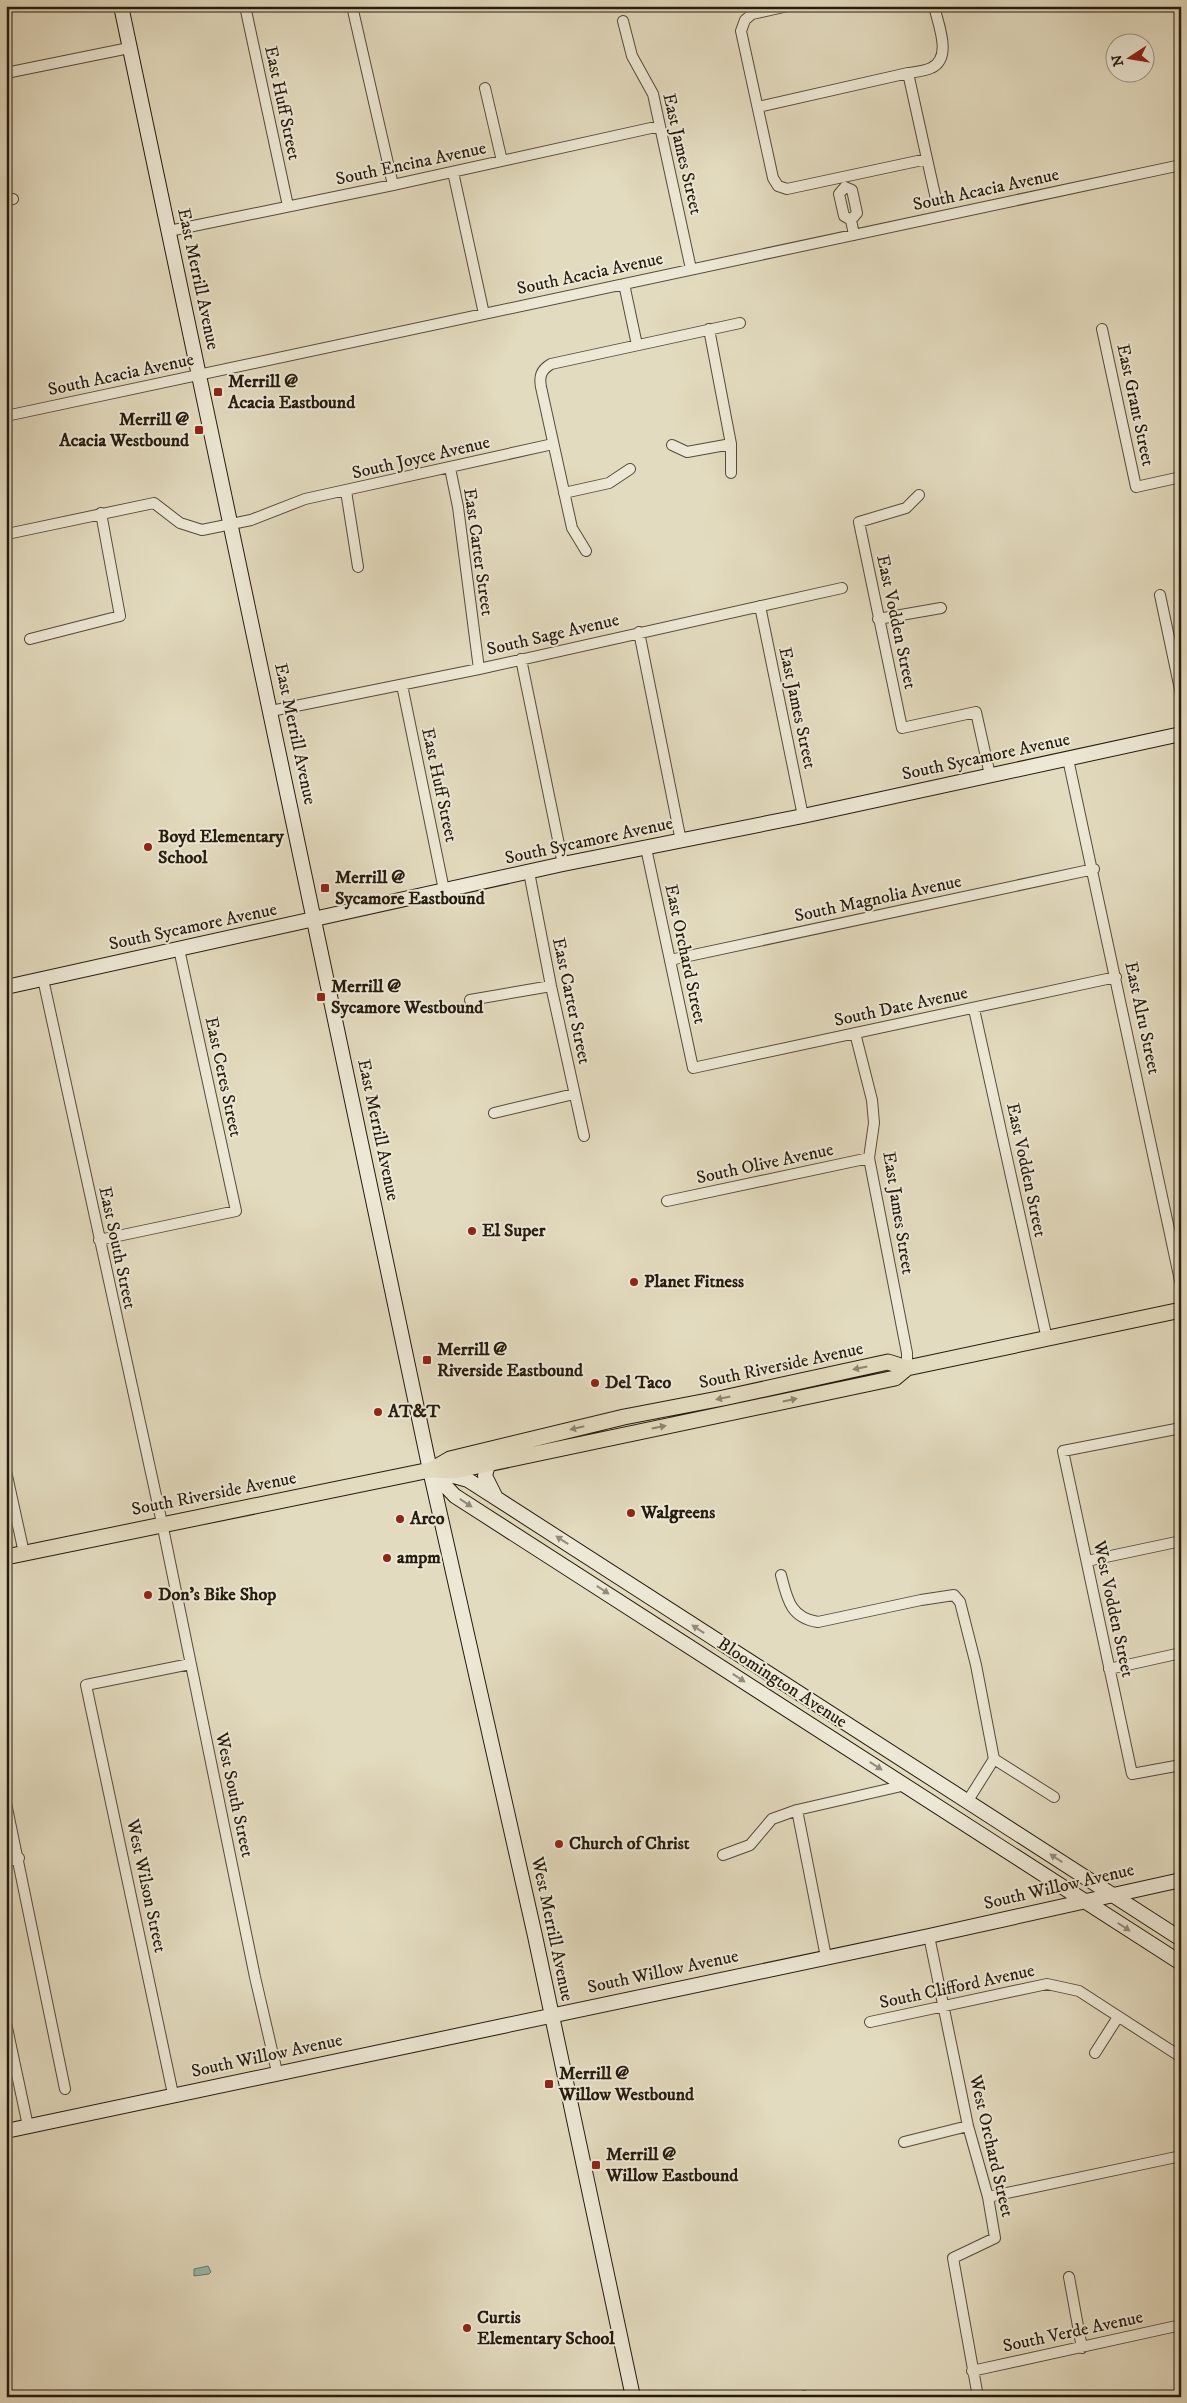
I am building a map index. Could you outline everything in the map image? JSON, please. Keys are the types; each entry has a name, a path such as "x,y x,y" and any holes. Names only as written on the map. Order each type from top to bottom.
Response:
{"main road":[{"name":"East Merrill Avenue","path":"121,6 430,1470"},
{"name":"South Sycamore Avenue","path":"6,987 562,864 803,816 1181,734"},
{"name":"South Riverside Avenue","path":"6,1557 162,1523 430,1470 454,1471 488,1464 895,1378 907,1368 1181,1310"},
{"name":"South Riverside Avenue","path":"430,1470 450,1458 624,1417 723,1398 888,1362 907,1368"},
{"name":"Bloomington Avenue","path":"488,1464 485,1476 497,1498"},
{"name":"Bloomington Avenue","path":"430,1470 468,1480 497,1498 1181,1939"},
{"name":"Bloomington Avenue","path":"430,1470 455,1496 1181,1963"},
{"name":"West Merrill Avenue","path":"430,1470 552,2015 633,2397"},
{"name":"South Willow Avenue","path":"6,2131 277,2072 929,1936 1083,1900 1181,1880"}],"street":[{"name":"East Huff Street","path":"245,6 288,206"},
{"path":"352,6 393,185"},
{"path":"788,6 752,14 745,20 741,31 773,178 778,186 787,189 844,182 927,159"},
{"path":"758,107 931,68 940,62 944,52 934,6"},
{"name":"East James Street","path":"623,21 632,56 653,94 691,269"},
{"path":"6,73 129,48"},
{"path":"908,73 936,199"},
{"path":"485,88 502,162"},
{"name":"South Encina Avenue","path":"169,231 502,162 660,126"},
{"name":"South Acacia Avenue","path":"6,416 1181,165"},
{"path":"453,172 484,314"},
{"path":"844,182 852,190 857,213 851,220"},
{"path":"844,182 840,194 844,216 851,220 854,235"},
{"path":"842,205 854,202"},
{"path":"624,284 636,345"},
{"path":"586,551 572,528 539,377 543,368 551,364 740,323"},
{"path":"708,329 731,444 732,473"},
{"name":"East Grant Street","path":"1102,329 1136,487 1181,477"},
{"name":"South Joyce Avenue","path":"7,534 154,503 180,523 202,530 251,520 305,499 553,444"},
{"path":"672,445 687,452 731,444"},
{"name":"East Carter Street","path":"450,468 458,507 479,669"},
{"path":"564,493 609,483 630,469"},
{"name":"South Joyce Avenue","path":"346,491 358,567"},
{"name":"East Vodden Street","path":"919,495 906,508 859,522 902,728 976,712 990,775"},
{"path":"30,639 120,616 101,513"},
{"name":"South Sage Avenue","path":"271,711 402,686 842,588"},
{"path":"1160,595 1181,694"},
{"name":"East James Street","path":"760,606 803,816"},
{"path":"878,619 940,608"},
{"path":"639,632 681,841"},
{"path":"520,659 562,864"},
{"name":"East Huff Street","path":"402,686 444,890"},
{"name":"East Alru Street","path":"1068,759 1094,869 1181,1285"},
{"name":"East Orchard Street","path":"646,848 693,1068"},
{"name":"South Magnolia Avenue","path":"670,960 1094,869"},
{"name":"East Carter Street","path":"529,872 551,986 584,1136"},
{"name":"East Ceres Street","path":"99,1240 236,1211 179,949"},
{"name":"South Date Avenue","path":"693,1068 1116,977"},
{"name":"East South Street","path":"43,979 162,1523"},
{"path":"470,1000 551,986"},
{"name":"East Vodden Street","path":"974,1009 1047,1339"},
{"name":"East James Street","path":"855,1033 872,1100 874,1123 869,1158 907,1352 907,1368"},
{"path":"494,1113 574,1094"},
{"name":"South Olive Avenue","path":"667,1201 869,1158"},
{"name":"West Vodden Street","path":"1181,1428 1062,1451 1132,1774 1181,1765"},
{"path":"6,1471 24,1553"},
{"name":"West South Street","path":"162,1523 255,1977 277,2072"},
{"path":"1087,1562 1181,1542"},
{"path":"781,1575 788,1604 792,1609 810,1621 818,1622 921,1600 954,1595 960,1602 976,1665 994,1759 967,1802"},
{"path":"1109,1669 1181,1653"},
{"name":"West Wilson Street","path":"173,2094 86,1685 190,1664"},
{"path":"994,1759 1054,1797"},
{"path":"723,1855 750,1845 772,1819 797,1810 906,1785"},
{"path":"6,1803 19,1858 65,2089"},
{"path":"797,1810 826,1957"},
{"path":"6,1861 19,1858"},
{"name":"West Orchard Street","path":"929,1936 968,2126 988,2197 995,2238 953,2258 978,2397"},
{"name":"South Clifford Avenue","path":"870,2022 1047,1984 1079,1991 1181,2057"},
{"path":"1094,2053 1118,2017"},
{"path":"6,2023 28,2126"},
{"path":"904,2142 968,2126"},
{"path":"988,2197 1181,2156"},
{"path":"1069,2277 1082,2348"},
{"name":"South Verde Avenue","path":"972,2371 1181,2325"}],"water":[{"path":"208,2266 211,2272 209,2274 194,2276 194,2269"}],"place":[{"name":"Merrill @ Acacia Eastbound","path":"218,392"},
{"name":"Merrill @ Acacia Westbound","path":"199,430"},
{"name":"Boyd Elementary School","path":"148,847"},
{"name":"Merrill @ Sycamore Eastbound","path":"325,888"},
{"name":"Merrill @ Sycamore Westbound","path":"321,997"},
{"name":"El Super","path":"472,1231"},
{"name":"Planet Fitness","path":"634,1282"},
{"name":"Merrill @ Riverside Eastbound","path":"427,1360"},
{"name":"Del Taco","path":"595,1383"},
{"name":"AT&T","path":"378,1412"},
{"name":"Walgreens","path":"631,1513"},
{"name":"Arco","path":"400,1519"},
{"name":"ampm","path":"387,1558"},
{"name":"Don's Bike Shop","path":"148,1595"},
{"name":"Church of Christ","path":"559,1844"},
{"name":"Merrill @ Willow Westbound","path":"549,2084"},
{"name":"Merrill @ Willow Eastbound","path":"596,2165"},
{"name":"Curtis Elementary School","path":"467,2328"}]}
